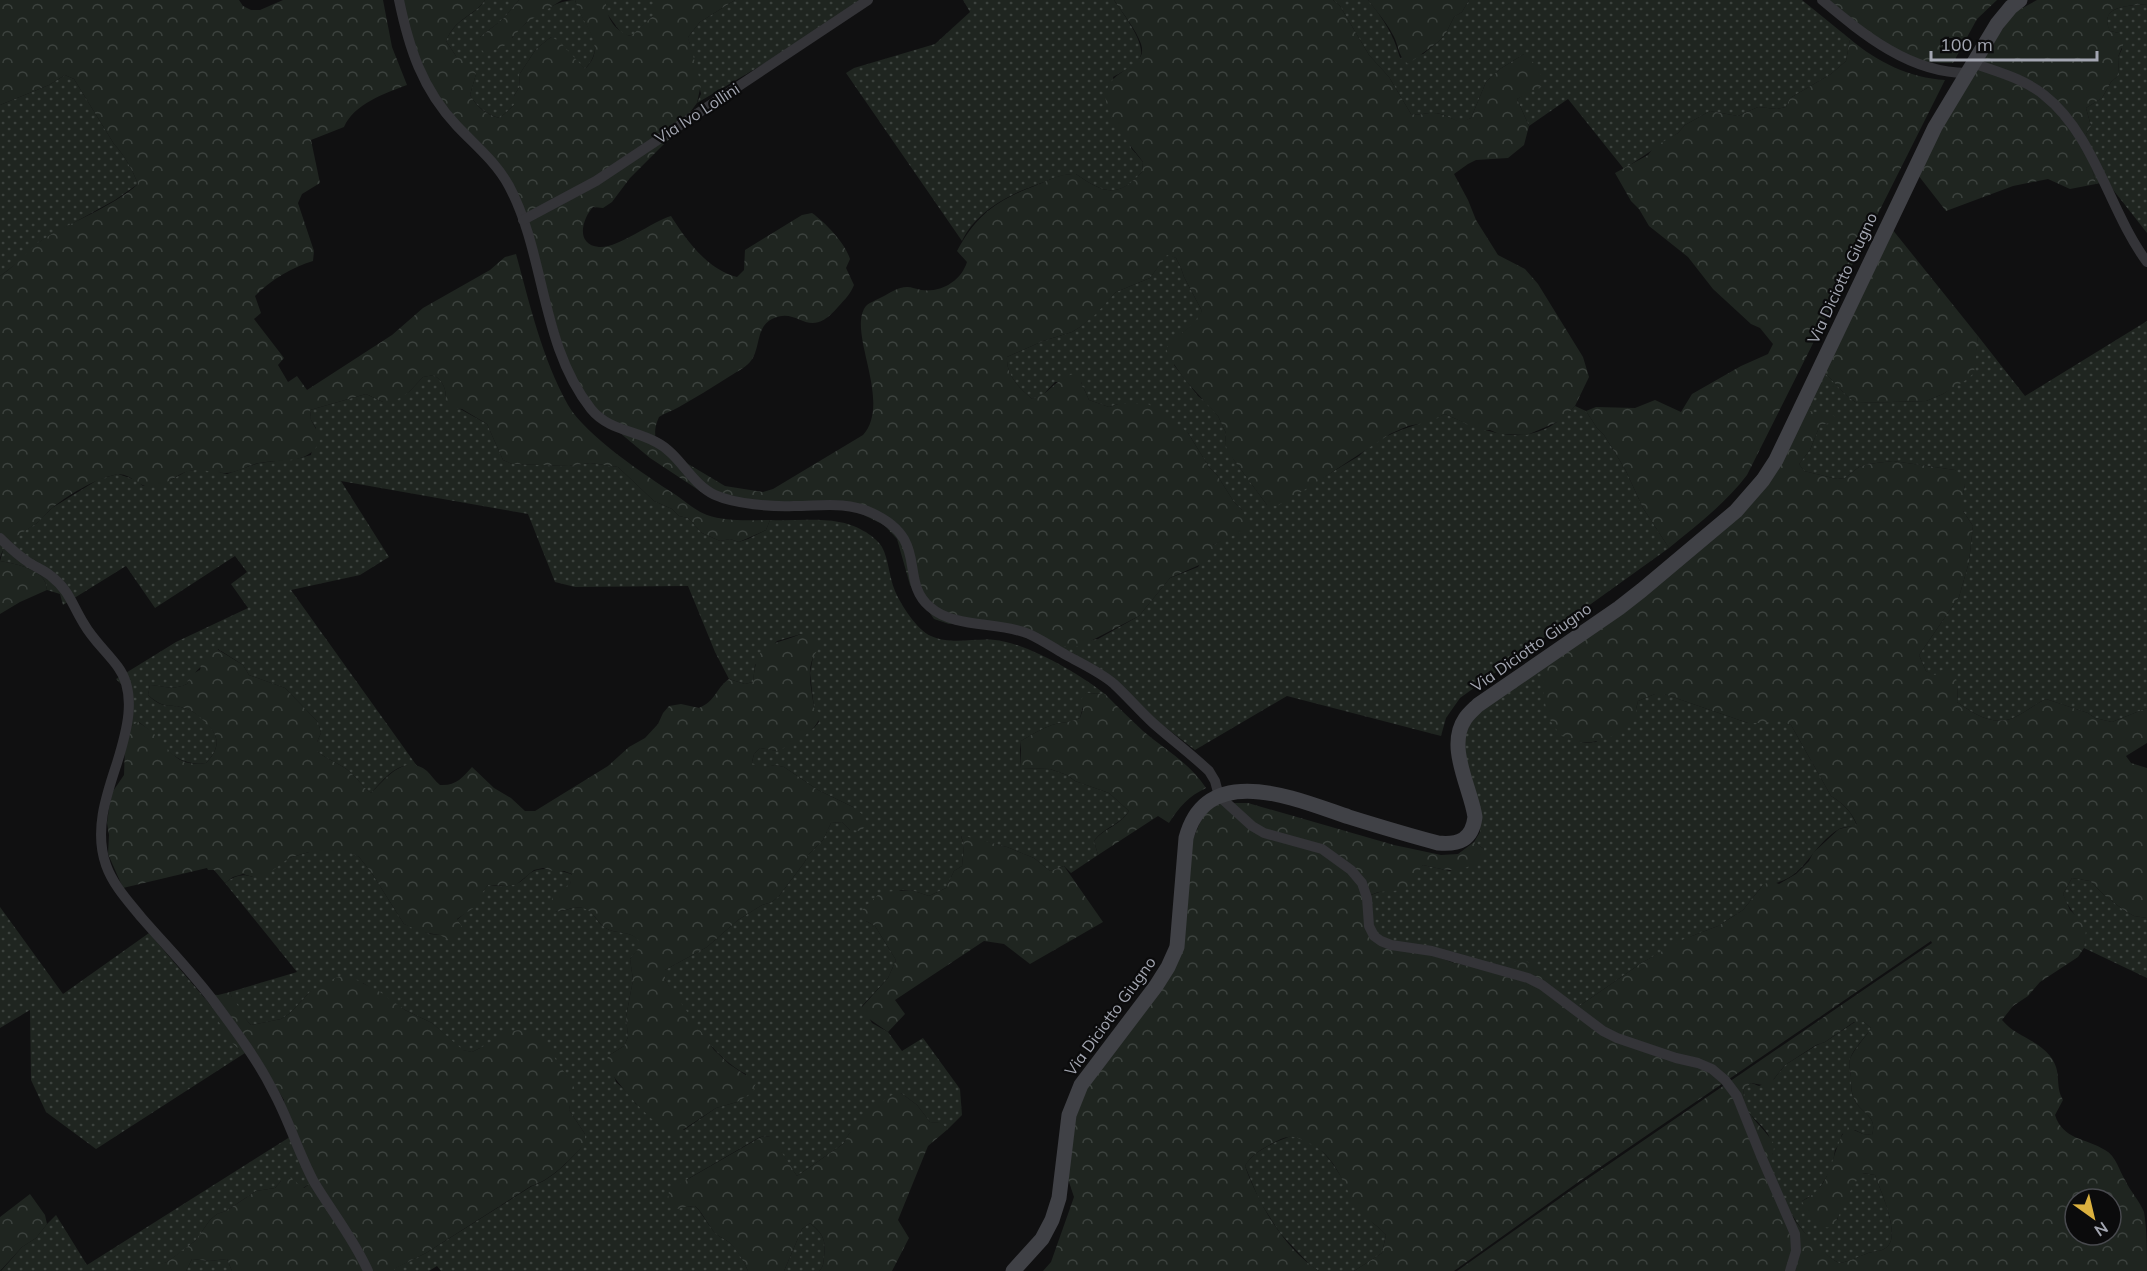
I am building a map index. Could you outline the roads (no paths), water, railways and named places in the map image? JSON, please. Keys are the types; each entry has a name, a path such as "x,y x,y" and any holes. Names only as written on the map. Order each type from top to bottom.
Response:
{"main road":[{"name":"Via Diciotto Giugno","path":"1013,1271 1042,1239 1052,1220 1059,1198 1069,1115 1081,1085 1156,987 1177,947 1183,858 1187,832 1195,816 1219,796 1233,792 1266,792 1438,843 1460,842 1467,837 1473,829 1475,818 1459,749 1459,735 1464,720 1478,705 1642,590 1736,511 1763,480 1776,460 1918,159 1997,24 2020,0"}],"street":[{"path":"399,0 408,41 428,87 439,105 457,126 501,170 523,220 555,337 580,392 602,420 658,443 672,453 700,485 714,495 746,502 776,505 848,505 881,518 901,532 908,544 920,593 924,602 933,610 955,620 992,624 1024,633 1102,675 1209,771 1215,781 1219,796 1252,826 1264,833 1322,849 1351,870 1362,883 1367,898 1369,926 1374,936 1381,941 1391,945 1432,951 1528,978 1617,1038 1698,1063 1712,1070 1725,1080 1737,1096 1795,1234 1796,1251 1790,1271"},
{"name":"Via Ivo Lollini","path":"523,220 596,181 868,0"},
{"path":"1822,0 1866,34 1900,56 1928,68 1970,68 2024,82 2053,102 2077,134 2147,262"},
{"path":"0,538 27,561 50,574 66,590 75,604 82,623 119,669 127,685 128,718 106,795 101,824 101,847 113,882 143,920 194,976 248,1050 272,1089 315,1183 348,1234 368,1271"}]}
